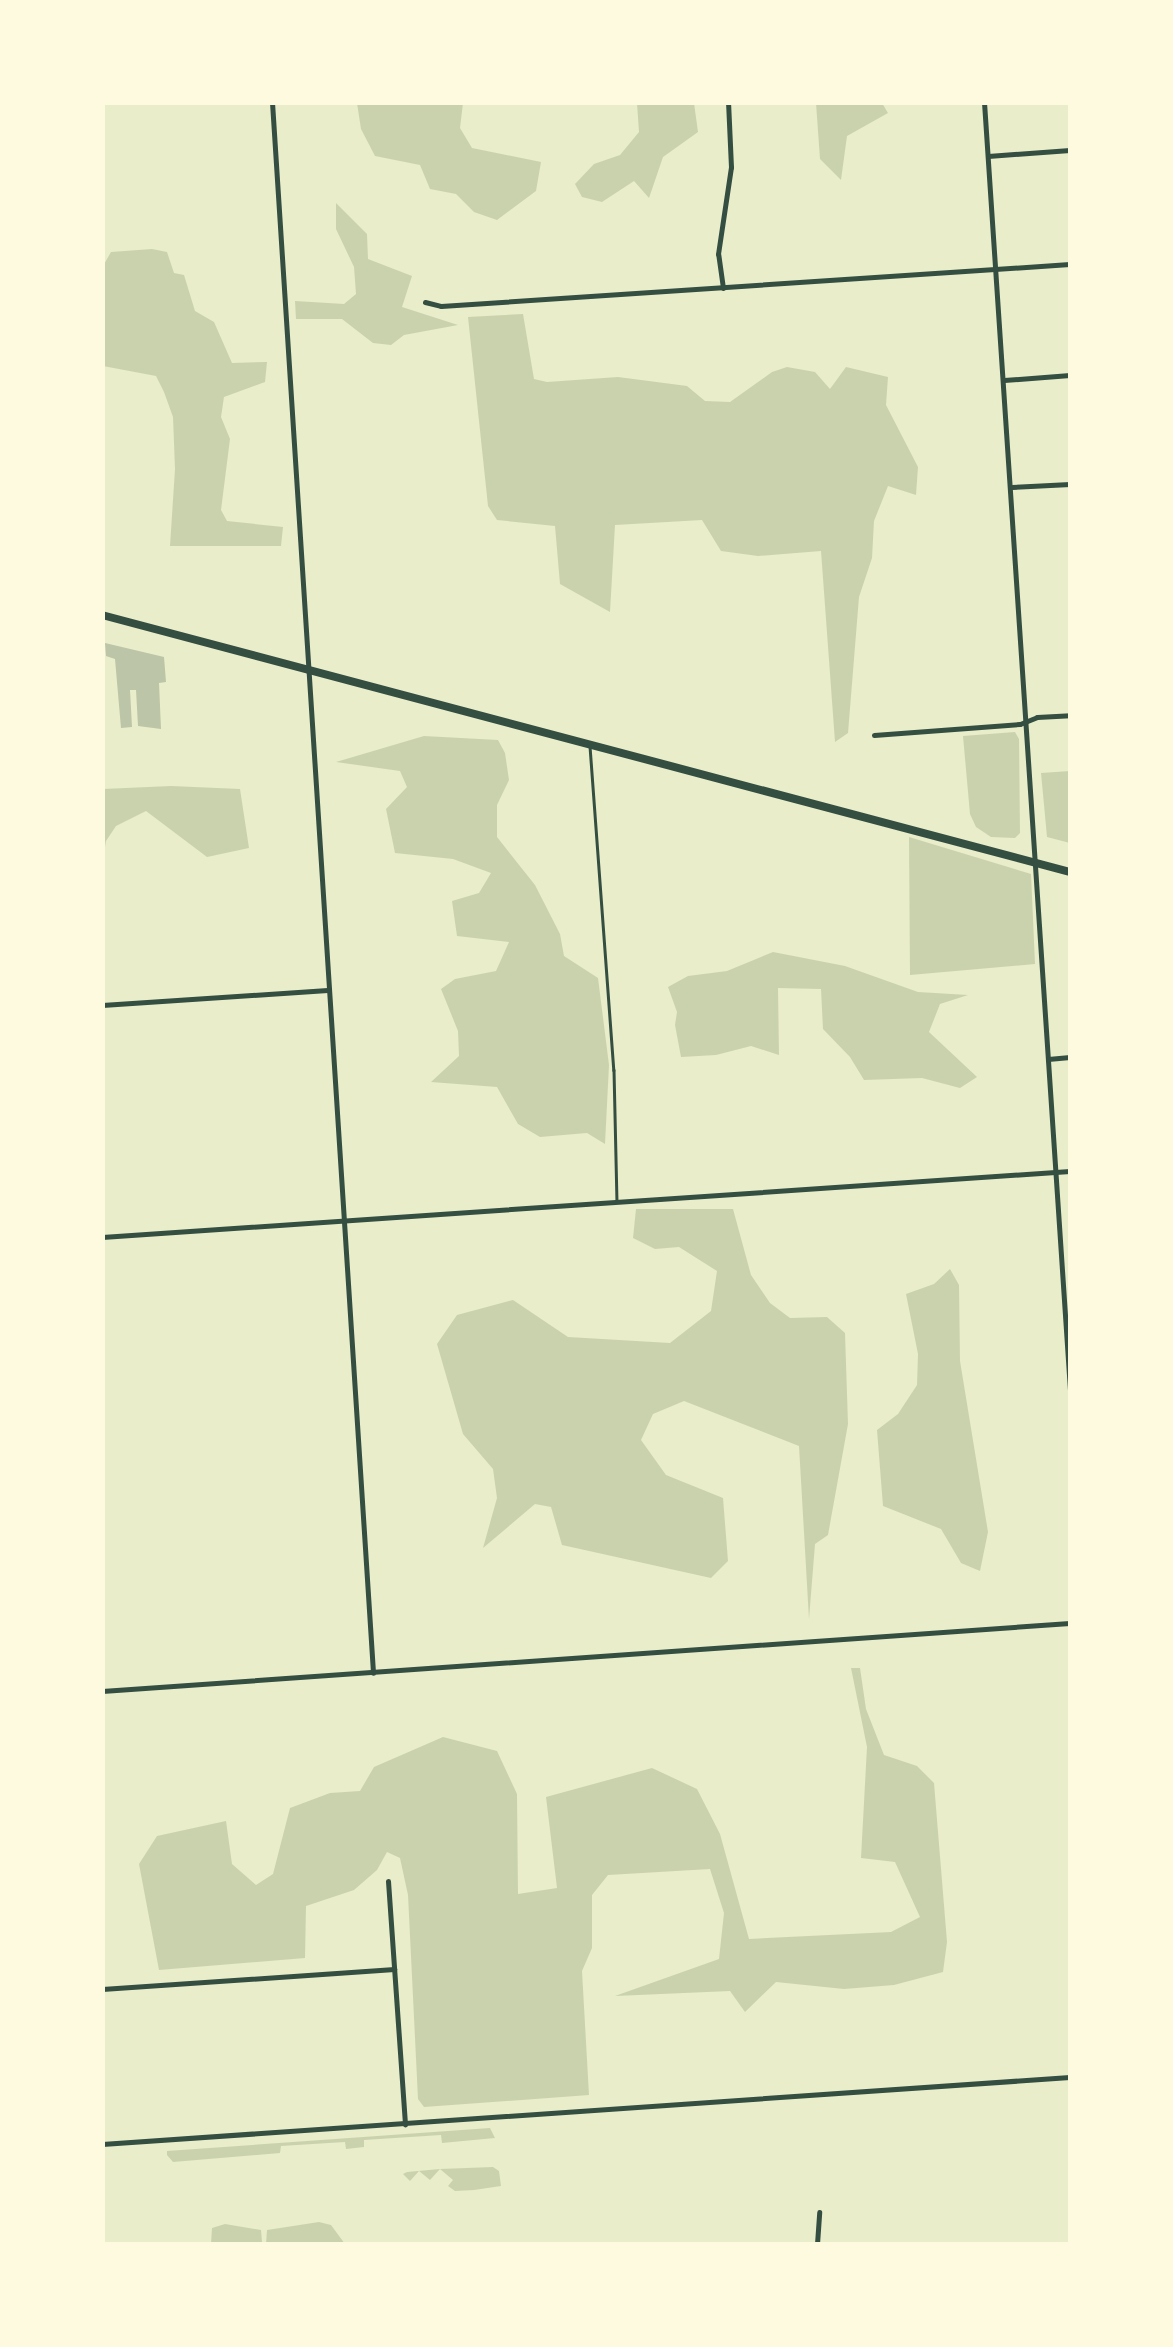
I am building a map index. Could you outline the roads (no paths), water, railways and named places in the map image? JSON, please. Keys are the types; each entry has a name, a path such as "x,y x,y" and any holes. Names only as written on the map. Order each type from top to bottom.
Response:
{"main road":[{"path":"102,615 1070,872"}],"street":[{"path":"272,102 373,1673"},
{"path":"723,288 718,254 731,167 728,102"},
{"path":"984,102 1048,1059 1066,1272 1070,1392"},
{"path":"988,156 1070,150"},
{"path":"425,302 441,306 1070,264"},
{"path":"1004,380 1070,375"},
{"path":"1012,487 1070,484"},
{"path":"874,735 1070,715"},
{"path":"102,1005 328,990"},
{"path":"1048,1059 1070,1057"},
{"path":"102,1238 1070,1171"},
{"path":"102,1691 1070,1623"},
{"path":"388,1880 404,2124"},
{"path":"102,1989 394,1969"},
{"path":"102,2144 1070,2077"},
{"path":"817,2244 820,2212"}],"lane":[{"path":"590,745 612,1053 617,1202"}]}
